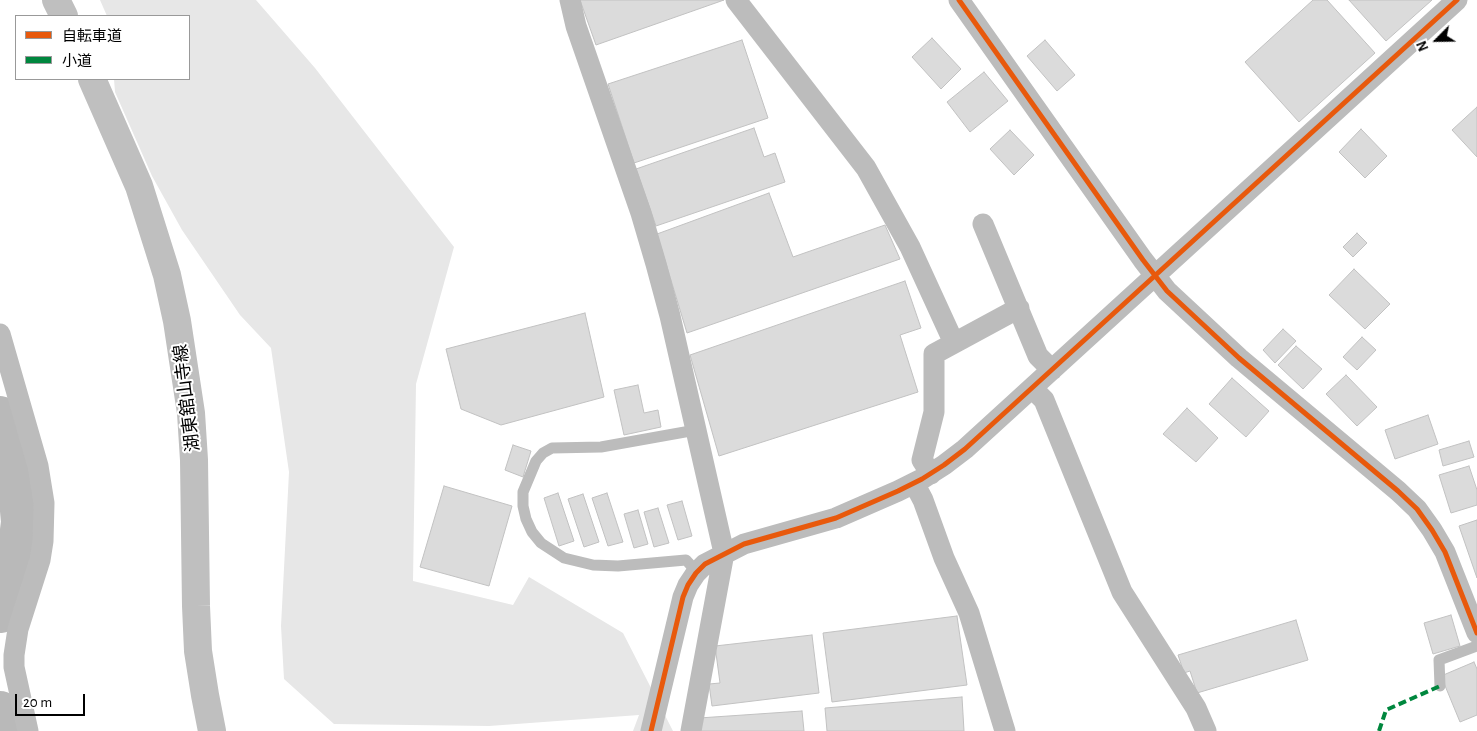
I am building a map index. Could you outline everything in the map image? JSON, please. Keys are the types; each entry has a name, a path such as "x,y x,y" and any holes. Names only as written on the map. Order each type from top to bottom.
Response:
{"main road":[{"path":"56,0 64,15"},
{"name":"湖東舘山寺線","path":"92,80 139,186 167,275 178,321 189,394 194,460 198,651 204,695 212,731"}],"street":[{"path":"570,0 576,26 641,213 656,264 724,553 691,731"},
{"path":"736,0 866,168 910,247 954,343"},
{"path":"959,0 1167,291 1239,358 1417,509 1446,552 1477,633"},
{"path":"651,731 683,597 688,584 705,564 744,544 836,518 923,478 965,448 1457,0"},
{"path":"983,224 1038,356 1052,370"},
{"path":"1005,731 969,613 944,558 923,500 922,460 934,412 934,354 1018,308"},
{"path":"0,334 38,466 44,503 45,522 40,560 15,642 14,661 8,680 28,731"},
{"path":"1032,388 1044,400 1122,592 1196,708 1206,731"}],"lane":[{"path":"696,430 601,447 552,448 543,453 536,461 523,492 523,506 529,525 541,543 564,558 593,564 618,566 686,560 697,572"},
{"path":"1440,686 1439,660 1477,646"}],"shaded area":[{"path":"100,0 256,0 315,68 454,247 416,384 413,581 513,605 529,577 623,633 673,731 633,731 639,715 489,726 334,724 284,679 281,626 289,472 271,348 240,315 182,230 152,176 115,92 114,80 190,80 190,15 107,15"}],"building":[{"path":"580,0 724,0 596,45"},
{"path":"1313,0 1327,0 1375,53 1299,122 1245,62"},
{"path":"1349,0 1432,0 1386,41"},
{"path":"932,38 961,69 941,89 912,57"},
{"path":"742,40 768,118 634,163 608,84"},
{"path":"1045,40 1075,75 1057,91 1027,56"},
{"path":"984,72 1008,101 970,132 947,102"},
{"path":"1477,107 1477,157 1452,130"},
{"path":"754,128 764,157 775,153 785,182 656,226 636,169"},
{"path":"1361,129 1387,156 1365,178 1339,152"},
{"path":"1010,130 1034,155 1014,175 990,149"},
{"path":"769,193 793,257 885,225 900,259 687,333 657,234"},
{"path":"1357,233 1367,243 1353,257 1343,247"},
{"path":"1354,269 1390,304 1365,329 1329,295"},
{"path":"905,281 921,328 900,335 918,392 719,456 690,355"},
{"path":"585,313 604,397 501,425 461,409 446,349"},
{"path":"1283,329 1296,341 1275,363 1263,350"},
{"path":"1362,337 1376,350 1357,370 1343,357"},
{"path":"1296,346 1322,369 1303,389 1278,365"},
{"path":"1346,375 1377,407 1357,426 1326,394"},
{"path":"1232,378 1269,411 1246,437 1209,404"},
{"path":"638,385 644,413 658,410 661,427 624,435 614,390"},
{"path":"1187,408 1218,438 1196,462 1163,434"},
{"path":"1428,415 1438,444 1395,459 1385,430"},
{"path":"1469,441 1474,457 1443,466 1439,450"},
{"path":"513,445 531,451 523,477 505,470"},
{"path":"1469,466 1477,490 1477,505 1451,513 1439,475"},
{"path":"444,486 512,506 489,586 420,567"},
{"path":"558,493 574,541 559,546 544,498"},
{"path":"607,493 623,542 608,546 592,498"},
{"path":"583,494 599,542 584,547 568,499"},
{"path":"682,501 692,536 678,540 667,505"},
{"path":"658,508 669,543 654,547 644,512"},
{"path":"638,510 648,544 634,548 624,514"},
{"path":"1477,520 1477,578 1459,526"},
{"path":"1451,615 1460,646 1433,654 1424,623"},
{"path":"957,616 967,685 832,702 823,633"},
{"path":"1296,620 1308,660 1197,693 1190,671 1184,673 1178,655"},
{"path":"812,635 819,693 712,706 709,684 720,683 715,646"},
{"path":"1474,662 1477,669 1477,715 1460,722 1441,676"},
{"path":"962,697 964,731 827,731 825,708"},
{"path":"802,711 804,731 700,731 699,718"}],"waterway":[{"path":"0,417 19,488 22,522 18,555 0,612"},
{"path":"0,712 4,731"}],"marked path":[{"path":"1379,731 1386,710 1440,686"}],"cycle path":[{"path":"959,0 1167,291 1239,358 1417,509 1445,552 1477,633"},
{"path":"651,731 683,597 688,585 705,564 744,544 836,518 898,491 944,465 965,449 1457,0"}]}
